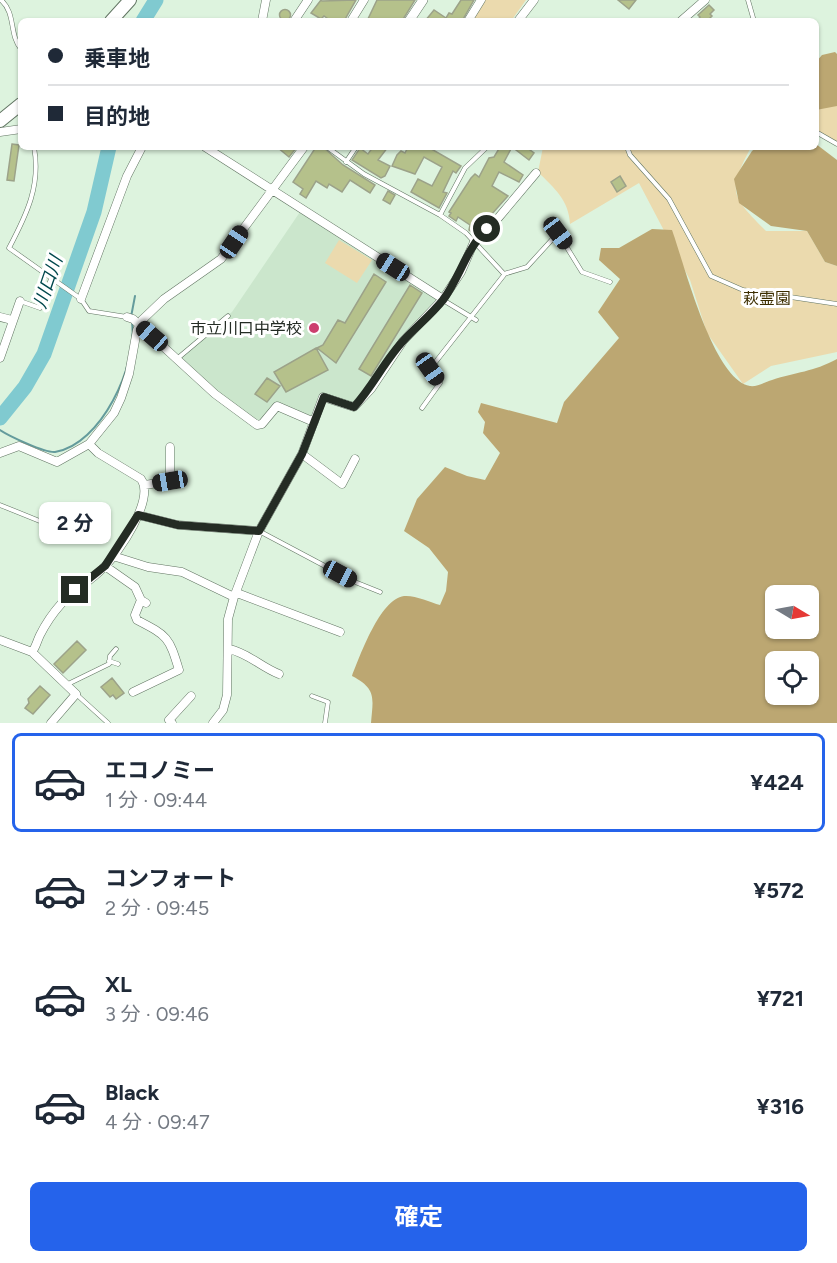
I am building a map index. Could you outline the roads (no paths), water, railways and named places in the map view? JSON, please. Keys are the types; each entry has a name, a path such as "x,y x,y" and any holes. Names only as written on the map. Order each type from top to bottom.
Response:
{"main road":[{"path":"120,16 130,0"},
{"path":"0,122 18,107"}],"street":[{"path":"263,18 266,0"},
{"path":"296,18 308,0"},
{"path":"353,18 364,0"},
{"path":"412,18 423,0"},
{"path":"470,18 482,0"},
{"path":"520,18 534,0"},
{"path":"684,18 705,0"},
{"path":"0,132 18,129"},
{"path":"79,298 127,176 140,150"},
{"path":"210,150 443,299"},
{"path":"0,453 19,446 57,462 89,444 114,413 124,392 133,320 221,259 270,189 302,150"},
{"path":"213,723 223,710 227,695 228,619 235,595 259,531 302,454 324,397 354,407 370,389 403,341 443,299 460,272 474,242 499,217 536,173"},
{"path":"0,358 20,301"},
{"path":"0,316 12,320"},
{"path":"133,320 215,394 257,425 262,424 277,406 314,422"},
{"path":"32,652 40,634 61,604 105,566 138,515 145,485 141,479 98,453 89,444"},
{"path":"145,485 170,481 170,447"},
{"path":"302,454 342,484 355,459"},
{"path":"138,515 178,525 259,531"},
{"path":"113,556 148,567 182,572 235,595 340,632"},
{"path":"105,566 135,587 143,601 135,615 137,620 158,630 171,642 179,670 133,692"},
{"path":"0,640 32,652 76,694 51,723"},
{"path":"229,650 240,651 263,667 279,674"},
{"path":"172,723 169,720 190,696"}],"lane":[{"path":"1,0 10,10 18,45"},
{"path":"748,0 753,18"},
{"path":"819,134 837,144"},
{"path":"34,150 37,166 36,184 26,215 9,248 79,298 89,310 133,320"},
{"path":"331,150 346,162 440,215 474,242 504,274"},
{"path":"346,162 354,150"},
{"path":"440,215 465,168 484,150"},
{"path":"628,150 669,199 711,276 743,290 837,304"},
{"path":"422,408 440,383 430,369 470,316 504,274 527,267 558,233 582,272 610,282"},
{"path":"20,301 40,308 51,279"},
{"path":"443,299 476,320"},
{"path":"178,359 228,316"},
{"path":"0,505 52,526"},
{"path":"259,531 355,582 380,592"},
{"path":"66,685 109,664 116,649"},
{"path":"109,661 118,664"},
{"path":"76,694 108,723"},
{"path":"312,696 328,702 325,723"}],"waterway":[{"name":"川口川","path":"145,18 156,0"},
{"name":"川口川","path":"0,418 25,387 44,354 94,212 108,150"},
{"path":"131,317 135,296"},
{"path":"0,430 50,452 72,446 87,435 101,419 122,380 129,359 132,322"}],"place":[{"name":"市立川口中学校","path":"314,328"}],"park label":[{"name":"萩霊園","path":"767,298"}]}
